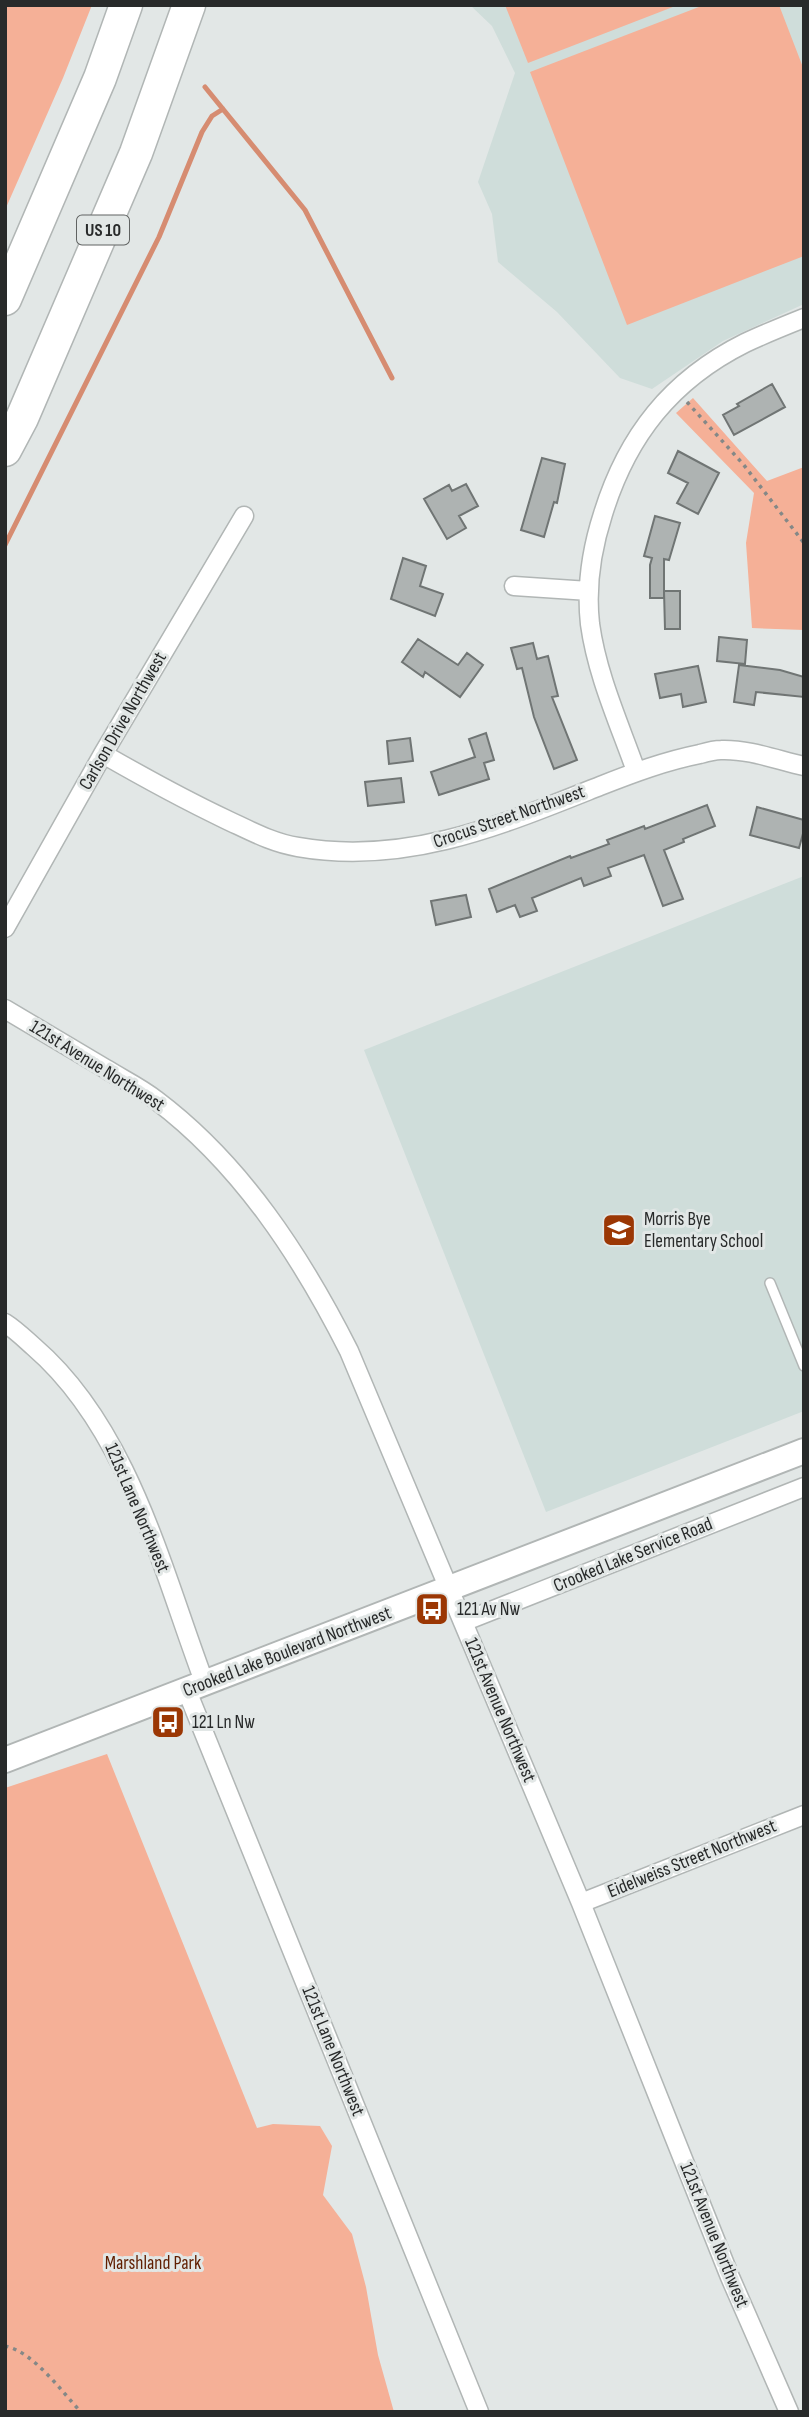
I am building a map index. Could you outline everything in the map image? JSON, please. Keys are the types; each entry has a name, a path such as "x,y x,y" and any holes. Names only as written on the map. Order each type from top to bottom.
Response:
{"highway":[{"path":"5,299 100,78 126,5"},
{"name":"US 10","path":"5,450 22,418 136,153 188,5"}],"street":[{"path":"636,771 597,661 590,623 589,591 595,539 618,470 640,431 676,390 744,343 804,318"},
{"name":"Carlson Drive Northwest","path":"5,928 103,754 244,516"},
{"path":"514,586 589,591"},
{"name":"Crocus Street Northwest","path":"103,754 171,793 267,839 298,847 363,852 402,850 450,841 533,813 636,771 720,750 757,754 804,766"},
{"name":"121st Avenue Northwest","path":"5,1009 155,1099 201,1139 237,1177 289,1243 321,1295 349,1350 581,1903 725,2264 789,2412"},
{"name":"121st Lane Northwest","path":"5,1323 53,1363 83,1398 108,1438 132,1488 196,1687 479,2412"},
{"name":"Crooked Lake Boulevard Northwest","path":"5,1760 804,1451"},
{"name":"Crooked Lake Service Road","path":"463,1622 804,1487"},
{"name":"Eidelweiss Street Northwest","path":"581,1903 804,1815"}],"lane":[{"path":"771,1283 804,1366"}],"path":[{"path":"676,390 743,464 804,543"},
{"path":"5,2346 14,2348 32,2360 81,2412"}],"shaded area":[{"path":"470,5 800,5 804,14 804,304 723,341 652,389 620,378 557,312 498,262 492,214 478,182 515,73 492,26"},
{"name":"Morris Bye Elementary School","path":"804,876 804,1411 546,1512 364,1050"}],"green space":[{"path":"5,5 92,5 5,210"},
{"path":"505,5 678,5 528,63"},
{"path":"704,5 779,5 804,70 804,256 627,325 530,72"},
{"path":"693,398 767,481 804,467 804,630 752,628 746,543 754,493 676,413"},
{"name":"Marshland Park","path":"107,1754 257,2128 273,2124 320,2126 332,2146 323,2195 352,2234 366,2287 378,2355 394,2412 5,2412 5,1788"}],"building":[{"path":"772,384 785,407 734,435 723,415"},
{"path":"678,451 719,473 698,514 677,503 688,483 668,473"},
{"path":"542,458 565,464 557,503 554,502 544,537 521,530"},
{"path":"466,484 478,506 459,516 466,528 447,539 424,499 449,485 452,491"},
{"path":"655,516 680,523 669,560 664,559 664,598 650,598 652,558 644,556"},
{"path":"403,558 426,566 420,586 443,594 435,616 391,599"},
{"path":"664,591 680,591 680,629 665,629"},
{"path":"719,637 747,640 745,664 717,661"},
{"path":"418,639 458,665 467,653 483,665 460,697 425,672 423,677 402,662"},
{"path":"533,643 537,659 548,656 558,696 552,697 577,760 554,769 534,717 522,668 517,669 511,648"},
{"path":"739,665 780,670 804,677 804,697 756,692 754,705 734,702"},
{"path":"698,666 706,702 683,707 681,694 660,698 655,674"},
{"path":"486,733 494,760 484,763 489,779 439,795 431,772 475,757 469,739"},
{"path":"410,738 413,761 389,764 387,741"},
{"path":"401,778 404,802 368,806 365,782"},
{"path":"707,805 715,826 664,850 683,899 663,906 644,855 608,868 611,876 584,886 581,878 532,898 537,911 520,917 515,905 497,912 489,889 570,856 571,858 609,844 607,840 644,826 645,829"},
{"path":"757,807 804,820 799,848 750,835"},
{"path":"466,895 471,917 436,925 431,901"}],"waterway":[{"path":"205,87 305,210 392,378"},
{"path":"5,545 159,237 202,132 212,116 223,109"}],"place":[{"name":"Morris Bye Elementary School","path":"619,1230"},
{"name":"121 Av Nw","path":"432,1609"},
{"name":"121 Ln Nw","path":"168,1722"}]}
